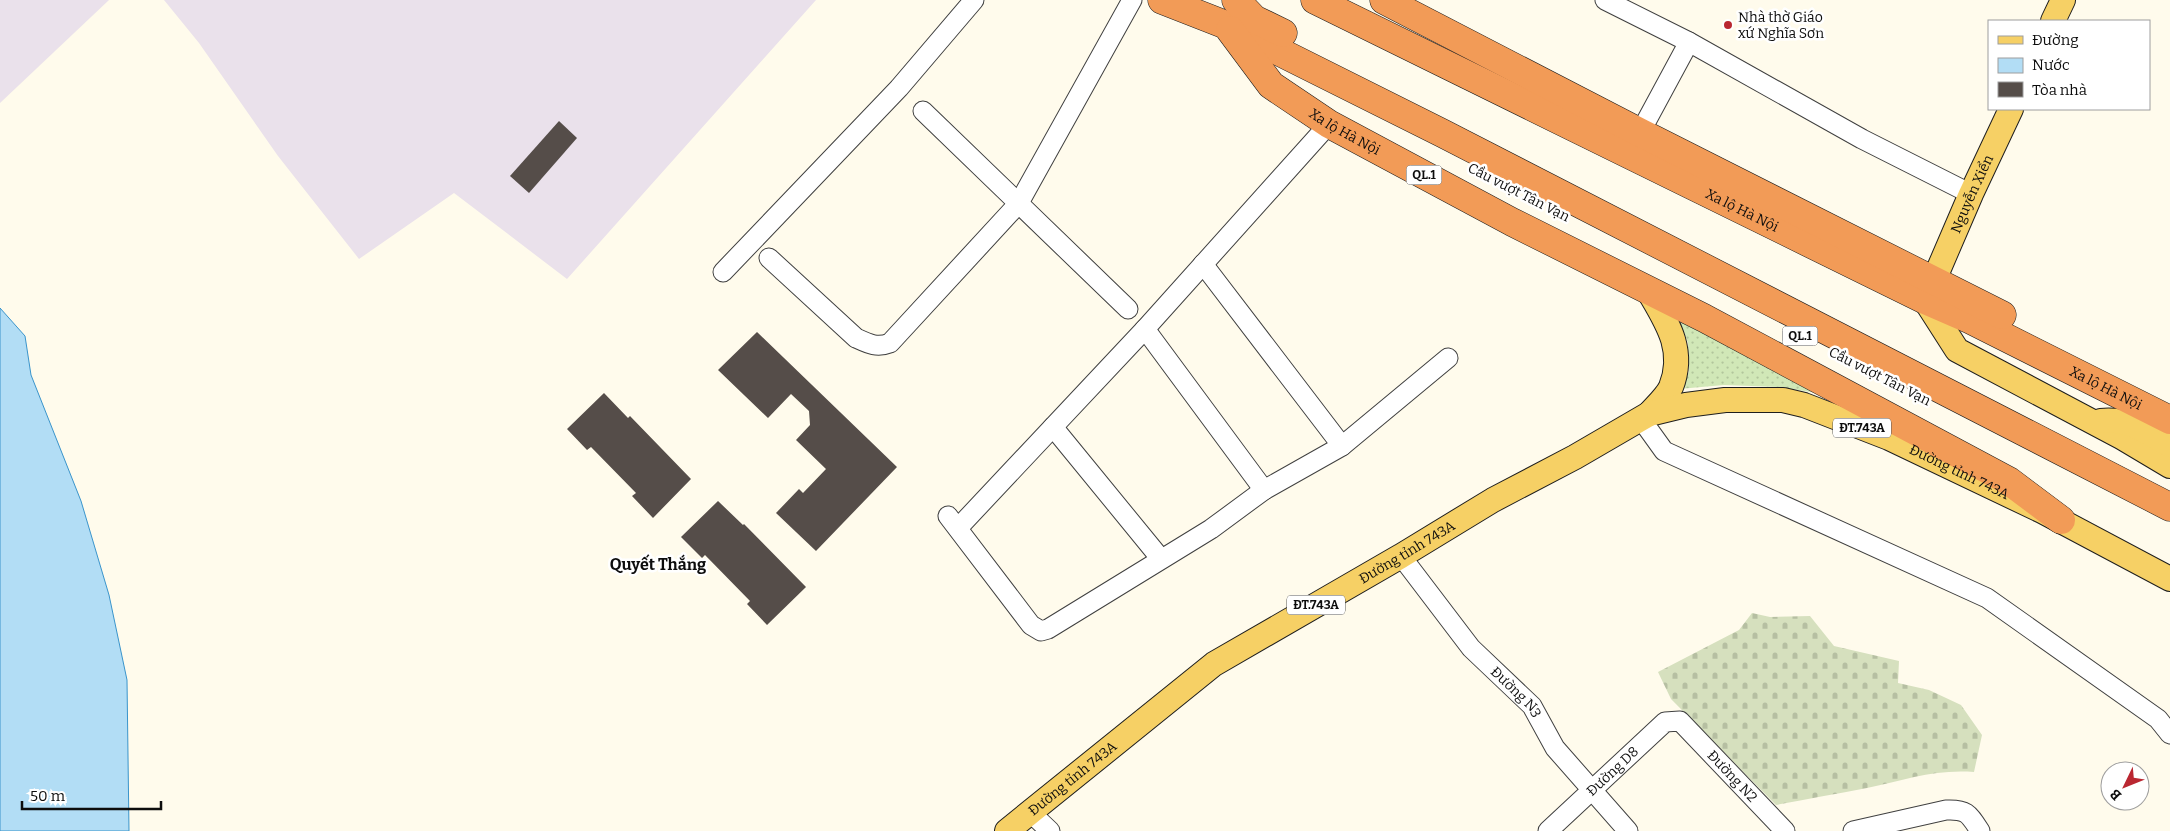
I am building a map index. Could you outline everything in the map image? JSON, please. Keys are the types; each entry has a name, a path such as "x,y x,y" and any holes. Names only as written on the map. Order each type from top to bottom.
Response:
{"highway":[{"name":"QL.1","path":"1162,0 1231,12 1254,19 1438,131"},
{"name":"Xa lộ Hà Nội","path":"1314,0 1635,144 1930,290 2170,402"},
{"name":"Xa lộ Hà Nội","path":"1384,0 1635,144"},
{"name":"QL.1","path":"1231,12 1393,109 1438,131"},
{"name":"Xa lộ Hà Nội","path":"1231,12 1271,85 1329,124 1512,222 1648,290"},
{"name":"Cầu vượt Tân Vạn","path":"1438,131 1669,231 2170,495"},
{"name":"Cầu vượt Tân Vạn","path":"1438,131 2170,507"},
{"name":"Cầu vượt Tân Vạn","path":"1438,131 1720,295 2170,521"},
{"name":"QL.1","path":"1648,290 2009,482 2062,520"},
{"name":"Xa lộ Hà Nội","path":"1930,290 1971,320 2170,420"}],"main road":[{"path":"2053,20 2063,0"},
{"name":"Nguyễn Xiển","path":"1930,290 1971,194 2011,110"},
{"name":"Đường tỉnh 743A","path":"1645,416 1670,388 1677,362 1671,329 1648,290"},
{"path":"1930,290 1957,350 2123,438 2170,466"},
{"name":"Đường tỉnh 743A","path":"1007,831 1214,664 1401,556 1493,500 1575,457 1645,416 1686,405 1725,400 1783,400 1804,404 1889,438 2062,520 2170,579"},
{"path":"2090,422 2115,419 2132,424 2170,445"}],"street":[{"path":"723,272 898,88 974,0"},
{"path":"769,258 856,338 870,345 880,347 890,343 1019,203 1132,0"},
{"path":"1605,0 1689,42 1862,139 1971,194"},
{"path":"1635,144 1689,42"},
{"path":"923,111 1128,309"},
{"path":"1329,124 1145,329 1053,427 953,522 1031,625 1041,631 1048,629 1211,529 1264,490 1342,446 1448,358"},
{"path":"1203,264 1342,446"},
{"path":"1145,329 1264,490"},
{"path":"1645,416 1664,451 1987,598 2158,720 2170,734"},
{"path":"1053,427 1161,559"},
{"name":"Đường N3","path":"1401,556 1470,648 1532,706 1555,748 1628,831"},
{"name":"Đường D8","path":"1548,831 1665,722 1680,721"},
{"name":"Đường N2","path":"1680,721 1785,831"},
{"path":"1853,831 1958,809 1969,814 1980,831"},
{"path":"1030,812 1050,831"}],"shaded area":[{"path":"0,0 109,0 0,103"},
{"path":"164,0 816,0 567,279 454,193 359,259 278,156 199,43"}],"green space":[{"path":"1678,317 1830,395 1779,387 1724,385 1679,389 1689,372 1688,343"},
{"path":"1752,613 1770,617 1810,616 1834,646 1899,661 1898,683 1929,690 1961,705 1982,735 1974,772 1960,771 1933,774 1776,805 1671,699 1658,672 1739,630"}],"water":[{"path":"0,308 25,336 31,375 81,501 109,595 127,680 129,831 0,831"}],"building":[{"path":"559,121 577,138 529,193 510,176"},
{"path":"757,332 897,467 816,551 776,513 799,489 803,493 826,469 796,440 810,425 809,411 791,394 768,418 718,370"},
{"path":"604,393 628,418 630,416 691,479 653,518 632,496 636,493 591,447 587,450 567,429"},
{"path":"718,501 744,524 806,587 767,625 747,604 750,601 705,555 702,558 681,537"}],"place":[{"name":"Nhà thờ Giáo xứ Nghĩa Sơn","path":"1728,25"}],"district":[{"name":"Quyết Thắng","path":"658,564"}]}
